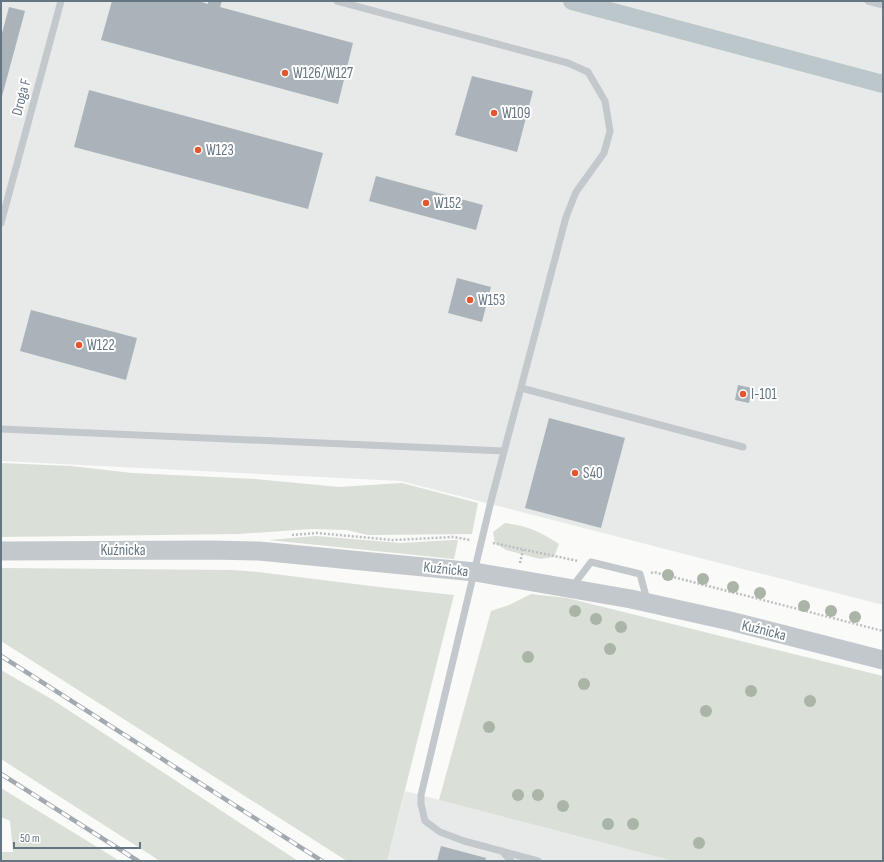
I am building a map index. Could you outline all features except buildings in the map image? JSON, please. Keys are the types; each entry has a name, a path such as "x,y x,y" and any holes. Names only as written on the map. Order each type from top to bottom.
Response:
{"street":[{"name":"Kuźnicka","path":"1,551 259,551 475,572 648,602 730,621 883,660"}],"lane":[{"name":"Droga F","path":"1,223 61,1"},
{"path":"337,1 568,63 588,72 605,101 610,131 604,153 576,192 566,217 504,452 421,795 421,804 425,821 440,832 538,861"},
{"path":"868,1 883,5"},
{"path":"521,388 743,447"},
{"path":"1,429 504,452"},
{"path":"571,588 590,562 640,574 648,602"},
{"path":"502,851 511,861"}],"path":[{"path":"640,574 654,572 883,631"}],"shaded area":[{"path":"1,1 883,1 883,605 401,481 1,461"},
{"path":"1,463 71,466 132,473 255,479 339,487 402,483 478,503 472,534 368,535 347,530 311,529 238,534 1,537"},
{"path":"505,523 533,530 559,544 554,557 540,559 506,550 495,543 493,532"},
{"path":"316,536 401,543 458,540 454,559 269,540"},
{"path":"1,568 231,570 454,595 387,861 347,861 1,641"},
{"path":"531,594 567,598 883,676 883,861 673,861 439,800 491,611 509,605"},
{"path":"1,670 53,700 298,861 160,861 1,759"},
{"path":"1,788 119,861 1,861 1,852 13,852 10,821 1,817"},
{"path":"405,791 673,861 387,861"}],"waterway":[{"path":"572,1 883,84"}],"railway":[{"path":"1,656 322,861"},
{"path":"1,774 138,861"}],"place":[{"name":"W126/W127","path":"285,73"},
{"name":"W109","path":"494,113"},
{"name":"W123","path":"198,150"},
{"name":"W152","path":"426,203"},
{"name":"W153","path":"470,300"},
{"name":"W122","path":"79,345"},
{"name":"I-101","path":"743,394"},
{"name":"S40","path":"575,473"}]}
